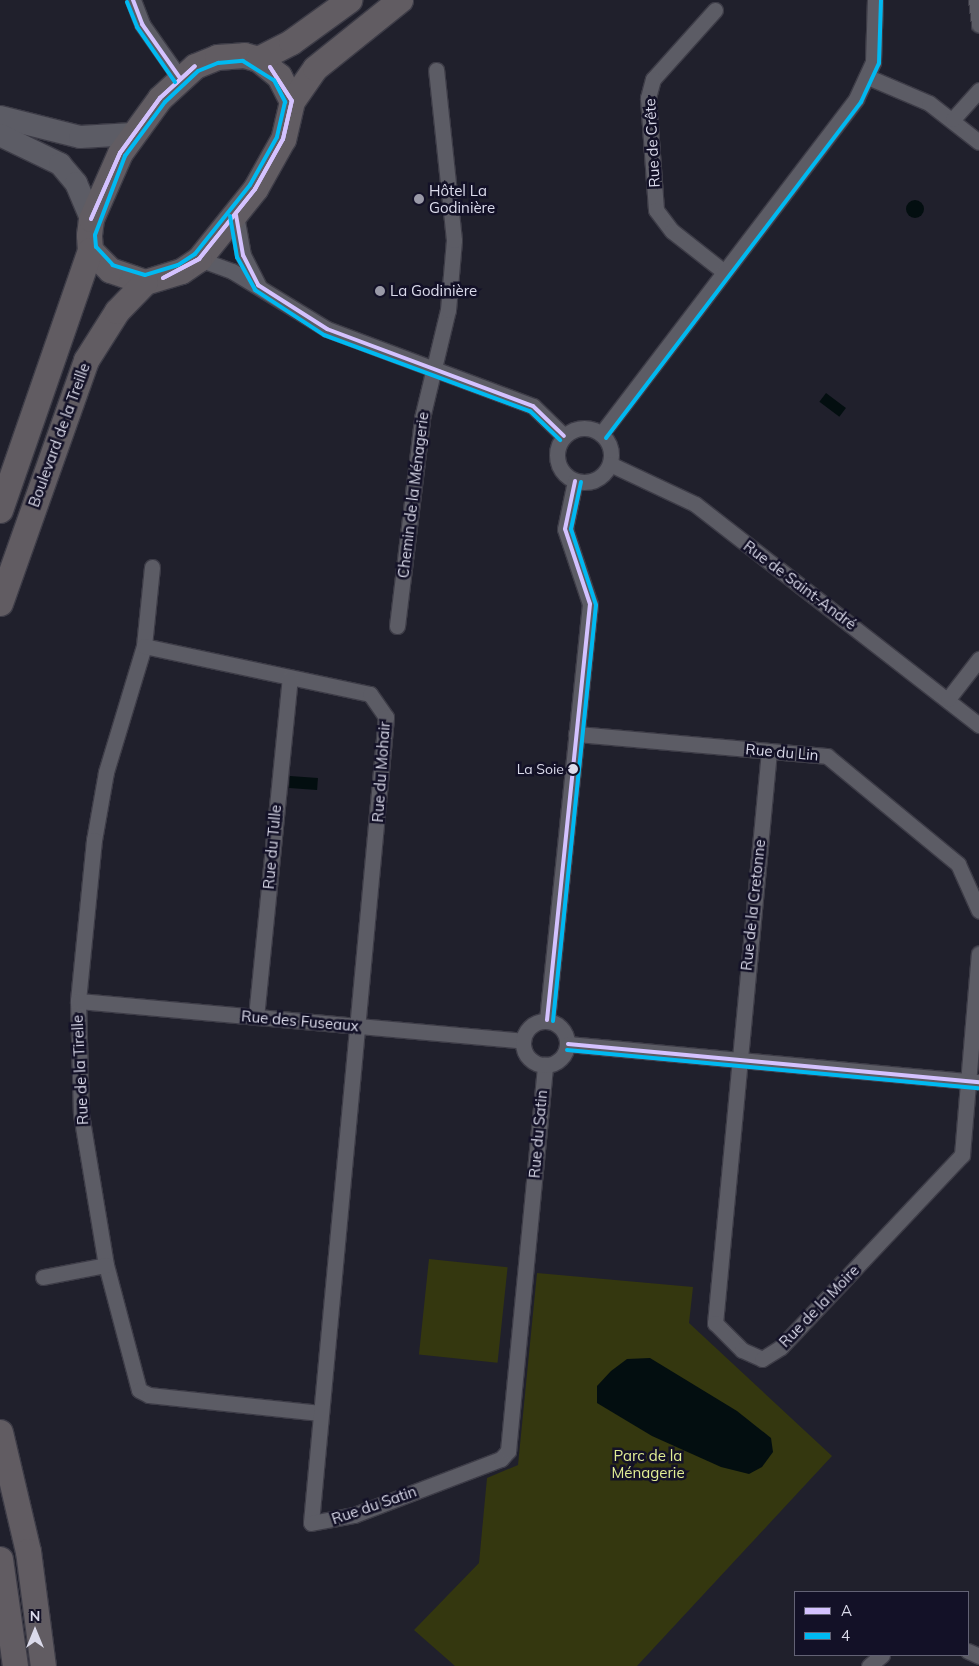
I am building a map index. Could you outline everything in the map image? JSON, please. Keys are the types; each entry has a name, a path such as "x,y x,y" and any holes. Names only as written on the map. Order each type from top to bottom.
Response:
{"main road":[{"path":"91,218 133,134 180,78 217,57 258,58 290,42 350,0"},
{"path":"90,250 110,270 144,282 163,278 199,259 236,215 283,139 292,101 316,68 400,0"},
{"path":"258,58 279,76 292,101"},
{"path":"0,117 80,137 133,134"},
{"path":"0,135 60,164 76,182 91,218"},
{"name":"Boulevard de la Treille","path":"0,510 90,250 91,218"},
{"name":"Boulevard de la Treille","path":"0,603 86,360 117,311 144,282"},
{"path":"0,1432 28,1551 43,1666"},
{"path":"0,1559 15,1666"}],"street":[{"path":"133,0 142,24 180,78"},
{"path":"601,434 868,78 877,30 875,0"},
{"path":"976,0 979,25"},
{"name":"Rue de Crête","path":"716,10 652,79 648,98 656,210 672,231 724,271"},
{"name":"Chemin de la Ménagerie","path":"397,626 432,364 448,310 454,240 436,70"},
{"path":"868,78 953,119 979,142"},
{"path":"953,119 979,90"},
{"path":"236,215 243,255 258,286"},
{"path":"199,259 258,286 327,329 432,364 533,406 564,436"},
{"path":"586,428 601,434 611,447 610,464 592,481 575,481 557,461 564,436 586,428"},
{"name":"Rue de Saint-André","path":"610,464 695,504 979,725"},
{"path":"548,1020 590,604 566,530 575,481"},
{"name":"Rue de la Tirelle","path":"152,567 144,646 106,772 85,908 78,1001 81,1114 106,1265 139,1390 149,1395 320,1413"},
{"name":"Rue du Mohair","path":"144,646 370,694 386,717 359,1026"},
{"path":"948,699 979,660"},
{"name":"Rue du Tulle","path":"256,1017 290,678"},
{"name":"Rue du Lin","path":"576,734 827,756 958,864 979,911"},
{"name":"Rue de la Cretonne","path":"738,1060 769,751"},
{"path":"568,1044 974,1081 979,954"},
{"name":"Rue des Fuseaux","path":"78,1001 523,1041"},
{"path":"548,1020 564,1031 568,1044 563,1056 545,1065 526,1055 523,1041 534,1023 548,1020"},
{"name":"Rue du Satin","path":"359,1026 320,1413 312,1523 354,1515 501,1459 508,1451 545,1065"},
{"name":"Rue de la Moire","path":"738,1060 716,1322 742,1350 762,1359 781,1347 962,1155 974,1081"},
{"path":"43,1277 106,1265"},
{"path":"869,1666 881,1656"}],"green space":[{"path":"429,1259 508,1267 498,1363 419,1354"},
{"name":"Parc de la Ménagerie","path":"537,1273 693,1287 689,1323 832,1456 637,1666 455,1666 414,1630 479,1563 487,1478 518,1465"}],"shaded area":[{"path":"915,200 921,203 924,209 921,215 915,218 909,215 906,209 909,203"},
{"path":"826,393 846,408 839,417 819,402"},
{"path":"290,776 318,778 317,790 289,788"},
{"path":"650,1358 737,1411 771,1438 773,1452 762,1467 749,1474 721,1467 652,1436 597,1403 597,1386 611,1371 627,1359"}],"transit line":[{"name":"A","path":"133,0 142,24 180,78"},
{"name":"4","path":"606,438 861,102 879,63 881,0"},
{"name":"4","path":"127,2 137,27 175,82"},
{"name":"4","path":"243,61 274,80 285,102 277,137 250,185 195,254 178,265 145,275 113,265 96,247 95,235 125,156 165,102 198,71 218,63 243,61"},
{"name":"A","path":"160,98 195,66"},
{"name":"A","path":"160,98 195,66"},
{"name":"A","path":"270,67 292,101"},
{"name":"A","path":"270,67 292,101"},
{"name":"A","path":"120,153 160,98"},
{"name":"A","path":"120,153 160,98"},
{"name":"A","path":"283,139 292,101"},
{"name":"A","path":"283,139 292,101"},
{"name":"A","path":"255,189 283,139"},
{"name":"A","path":"255,189 283,139"},
{"name":"A","path":"91,219 120,153"},
{"name":"A","path":"91,219 120,153"},
{"name":"A","path":"199,259 255,189"},
{"name":"A","path":"199,259 255,189"},
{"name":"A","path":"236,215 243,255 258,285 327,329 533,406 564,436"},
{"name":"4","path":"230,216 237,257 255,290 324,335 530,411 560,440"},
{"name":"A","path":"163,278 199,259"},
{"name":"A","path":"163,278 199,259"},
{"name":"A","path":"547,1020 590,604 565,529 575,481"},
{"name":"4","path":"553,1021 596,605 571,529 581,482"},
{"name":"A","path":"568,1044 979,1082"},
{"name":"4","path":"567,1050 978,1088"}],"place":[{"name":"Hôtel La Godinière","path":"419,199"},
{"name":"La Godinière","path":"380,291"},
{"name":"La Soie","path":"573,769"}]}
